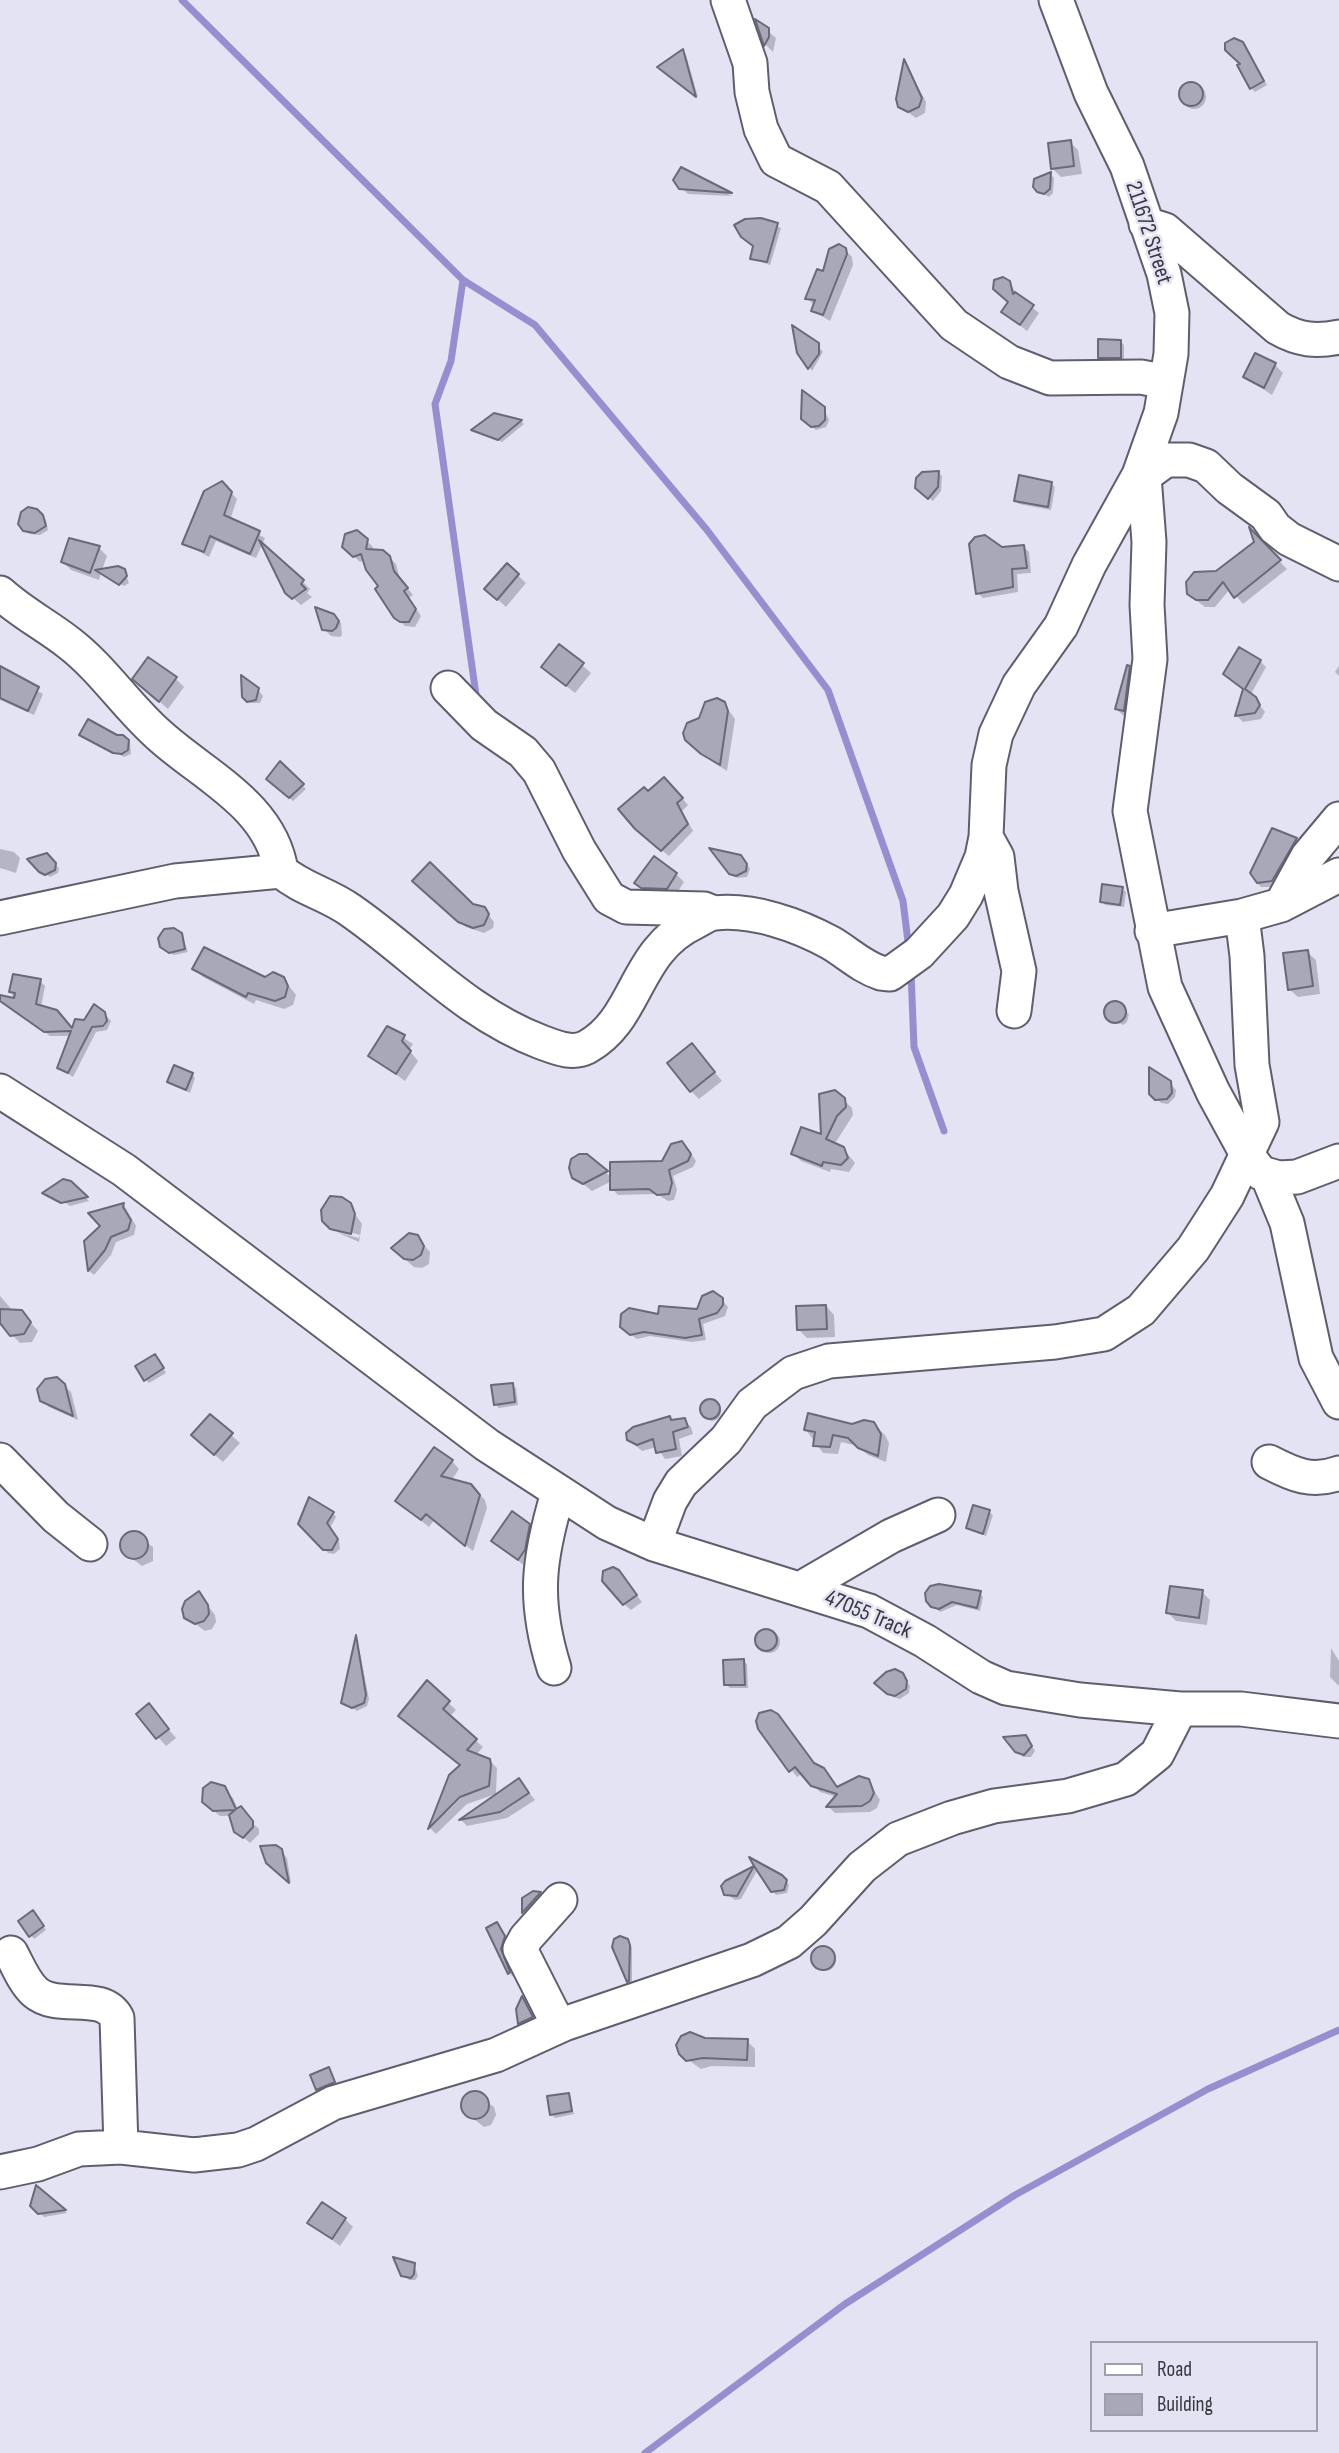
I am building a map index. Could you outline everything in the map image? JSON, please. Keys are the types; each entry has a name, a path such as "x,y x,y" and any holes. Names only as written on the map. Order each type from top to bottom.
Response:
{"street":[{"path":"728,0 750,63 752,92 761,129 775,159 828,187 954,325 1009,362 1050,378 1140,377 1166,382"},
{"name":"211672 Street","path":"1056,0 1091,93 1127,166 1172,313 1171,354 1161,413 1142,475"},
{"path":"1146,224 1165,229 1278,328 1295,337 1309,340 1339,337"},
{"path":"449,688 484,725 523,752 539,771 579,850 609,898 626,907 697,908 714,913 739,912 772,919 829,942 871,970 890,974 919,953 953,916 977,870 986,837 989,765 996,734 1019,685 1061,626 1088,565 1142,475 1166,460 1189,460 1206,466 1228,488 1266,515 1275,528 1289,539 1339,564"},
{"path":"1142,475 1149,542 1147,605 1150,659 1130,811 1152,932 1165,987 1179,1022 1287,1223 1316,1358 1339,1402"},
{"path":"0,593 20,612 70,643 158,734 253,813 278,853 281,871 299,886 347,908 434,979 491,1019 524,1035 574,1051 585,1048 609,1026 626,1005 660,945 678,930 714,913"},
{"path":"1281,905 1308,856 1339,819"},
{"path":"986,837 997,857 1000,891 1019,971 1014,1011"},
{"path":"0,918 175,881 281,871"},
{"path":"1152,932 1242,916 1281,905 1339,874"},
{"path":"654,1544 681,1482 726,1440 752,1404 793,1373 829,1361 1055,1342 1104,1335 1128,1321 1193,1249 1227,1196 1258,1166 1262,1122 1252,1065 1248,956 1242,916"},
{"name":"47055 Track","path":"0,1091 124,1170 430,1403 558,1493 607,1523 654,1544 862,1608 925,1641 981,1677 1006,1688 1080,1700 1180,1709 1241,1709 1339,1721"},
{"path":"1258,1166 1297,1177 1339,1161"},
{"path":"0,1460 56,1517 90,1544"},
{"path":"1269,1462 1299,1477 1318,1478 1339,1473"},
{"path":"554,1668 539,1607 545,1536 558,1493"},
{"path":"800,1589 858,1554 938,1515"},
{"path":"858,1554 862,1608"},
{"path":"0,2172 38,2164 79,2149 121,2147 194,2155 238,2150 267,2139 333,2103 401,2080 496,2055 559,2026 751,1960 789,1942 813,1922 848,1881 877,1853 915,1832 994,1806 1068,1796 1126,1779 1157,1754 1180,1709"},
{"path":"559,2026 520,1950 526,1938 560,1900"},
{"path":"11,1953 37,1993 55,2002 97,2004 114,2012 117,2018 121,2147"}],"building":[{"path":"755,19 769,28 769,37 764,46"},
{"path":"1234,38 1243,42 1264,81 1250,89 1237,65 1240,64 1225,50 1225,43"},
{"path":"683,49 696,97 657,67"},
{"path":"904,59 922,98 919,107 908,112 898,107 896,99"},
{"path":"1191,82 1200,85 1203,94 1200,103 1191,106 1182,103 1179,94 1182,85"},
{"path":"1071,140 1074,166 1051,169 1048,143"},
{"path":"681,167 732,193 679,189 673,180"},
{"path":"1051,172 1050,189 1044,194 1037,192 1033,187 1034,179"},
{"path":"761,218 778,223 767,262 750,259 753,246 741,237 734,225 745,219"},
{"path":"839,244 846,248 847,254 823,315 811,311 815,300 805,299 817,269 823,271 829,249"},
{"path":"1003,277 1010,281 1013,294 1015,292 1034,305 1020,325 1001,312 1008,302 993,289 994,280"},
{"path":"792,325 819,343 819,354 808,369 797,353"},
{"path":"1098,339 1121,340 1121,358 1098,358"},
{"path":"1255,353 1276,363 1264,388 1243,377"},
{"path":"802,390 825,407 825,420 819,426 811,427 801,419"},
{"path":"494,413 522,420 498,440 471,430"},
{"path":"939,471 938,487 928,499 915,488 916,478 922,472"},
{"path":"1019,475 1052,482 1048,507 1014,501"},
{"path":"222,481 232,492 224,515 260,531 250,554 210,536 204,552 182,544 204,491"},
{"path":"28,507 37,509 43,515 46,526 35,533 23,531 18,524 21,512"},
{"path":"1249,527 1281,560 1234,598 1223,582 1208,600 1196,600 1187,594 1186,582 1194,572 1216,571 1254,542"},
{"path":"357,530 368,539 366,549 383,550 390,556 394,571 408,588 404,591 416,609 409,622 400,622 394,618 375,589 378,586 366,570 361,554 353,557 342,547 345,534"},
{"path":"985,535 1002,547 1024,545 1027,568 1012,569 1013,587 976,594 969,544 975,537"},
{"path":"69,538 100,546 90,573 61,562"},
{"path":"259,540 304,580 301,584 306,589 292,599 285,593"},
{"path":"507,563 519,574 497,600 484,589"},
{"path":"118,566 125,569 127,576 119,585 95,570"},
{"path":"315,607 334,614 339,621 336,628 332,631 322,630"},
{"path":"559,644 584,663 566,686 541,667"},
{"path":"1239,647 1261,660 1245,689 1256,697 1260,705 1255,713 1235,716 1243,689 1223,674"},
{"path":"148,657 177,677 159,702 132,679"},
{"path":"1127,665 1130,666 1124,711 1115,709"},
{"path":"0,666 39,687 28,711 0,698"},
{"path":"241,675 259,688 256,700 247,702 242,697"},
{"path":"717,698 725,702 728,711 720,765 701,754 685,740 683,733 687,723 699,718 705,702"},
{"path":"88,719 117,735 123,735 129,740 128,750 122,754 113,753 79,735"},
{"path":"280,761 304,784 289,798 266,779"},
{"path":"664,777 683,798 677,803 688,824 661,851 635,829 618,809 644,787 648,791"},
{"path":"1272,828 1297,838 1272,881 1257,883 1250,873"},
{"path":"709,848 741,855 747,864 746,871 736,876 729,874"},
{"path":"47,853 56,863 55,870 45,875 27,859"},
{"path":"654,856 677,873 667,889 641,888 634,883"},
{"path":"430,862 473,904 485,907 489,914 484,925 473,928 458,922 412,881"},
{"path":"1102,884 1123,887 1120,905 1100,902"},
{"path":"174,928 182,933 185,949 169,953 160,947 158,938 164,929"},
{"path":"204,947 265,977 273,972 284,977 288,986 285,997 275,1001 248,993 246,997 192,969"},
{"path":"1308,950 1313,986 1288,990 1283,953"},
{"path":"13,974 41,979 36,1004 57,1010 72,1028 75,1019 84,1020 94,1004 105,1012 107,1021 103,1026 92,1027 68,1073 57,1068 71,1031 44,1032 0,1001 0,995 14,998 15,993 9,992"},
{"path":"1115,1001 1123,1004 1126,1012 1123,1020 1115,1023 1107,1020 1104,1012 1107,1004"},
{"path":"387,1026 405,1035 402,1041 411,1051 396,1074 368,1056"},
{"path":"692,1043 715,1072 690,1092 667,1063"},
{"path":"174,1065 193,1073 186,1090 167,1082"},
{"path":"1149,1067 1171,1081 1172,1093 1167,1099 1155,1100 1149,1094"},
{"path":"835,1090 845,1098 846,1107 837,1116 826,1139 844,1147 848,1158 841,1165 823,1162 822,1166 791,1154 801,1127 821,1134 819,1094"},
{"path":"682,1141 691,1154 688,1161 669,1170 672,1183 669,1194 657,1195 649,1189 610,1190 610,1162 662,1161 671,1144"},
{"path":"579,1154 587,1154 608,1171 583,1184 572,1178 569,1168 571,1159"},
{"path":"63,1179 71,1181 88,1197 61,1203 42,1193"},
{"path":"330,1196 342,1197 351,1203 355,1214 351,1234 330,1229 322,1221 321,1210"},
{"path":"124,1203 123,1207 131,1220 128,1230 111,1237 105,1250 88,1271 84,1241 100,1226 88,1213"},
{"path":"409,1233 418,1235 424,1246 421,1255 413,1260 404,1259 391,1248"},
{"path":"713,1291 723,1298 723,1305 717,1313 699,1319 702,1335 685,1338 644,1332 630,1335 620,1327 621,1314 629,1308 658,1314 659,1306 697,1309 702,1296"},
{"path":"826,1305 827,1329 797,1330 796,1306"},
{"path":"0,1309 22,1310 31,1322 24,1334 10,1336 0,1323"},
{"path":"155,1354 164,1368 144,1381 135,1366"},
{"path":"57,1377 65,1384 73,1416 40,1401 37,1389 45,1379"},
{"path":"513,1383 515,1402 494,1405 491,1385"},
{"path":"710,1399 717,1402 720,1409 717,1416 710,1419 703,1416 700,1409 703,1402"},
{"path":"808,1413 852,1424 864,1420 874,1422 881,1434 878,1456 858,1448 848,1438 833,1435 830,1447 813,1446 815,1432 804,1430"},
{"path":"210,1414 233,1433 214,1455 191,1435"},
{"path":"670,1416 671,1420 685,1418 688,1427 673,1432 676,1449 656,1453 653,1439 637,1445 627,1440 626,1433 633,1427"},
{"path":"434,1447 453,1460 441,1476 471,1484 480,1495 465,1546 426,1514 421,1520 395,1501"},
{"path":"309,1497 334,1512 327,1523 338,1539 332,1550 323,1550 298,1524"},
{"path":"973,1505 990,1510 983,1534 966,1528"},
{"path":"512,1511 530,1524 525,1550 518,1560 491,1541"},
{"path":"134,1531 144,1535 148,1545 144,1555 134,1559 124,1555 120,1545 124,1535"},
{"path":"613,1567 619,1570 637,1595 623,1605 602,1581 603,1571"},
{"path":"939,1584 981,1591 977,1608 952,1602 939,1609 931,1607 926,1601 925,1593 930,1586"},
{"path":"1170,1586 1203,1590 1199,1618 1166,1613"},
{"path":"199,1591 208,1605 209,1614 204,1621 195,1624 184,1618 182,1609 185,1601"},
{"path":"766,1629 774,1632 777,1640 774,1648 766,1651 758,1648 755,1640 758,1632"},
{"path":"356,1635 366,1695 364,1703 352,1708 341,1703"},
{"path":"744,1659 745,1685 724,1685 723,1660"},
{"path":"895,1669 903,1673 907,1681 906,1689 895,1696 887,1694 874,1683 886,1672"},
{"path":"427,1680 450,1701 443,1709 477,1739 467,1750 490,1759 491,1765 489,1786 460,1797 428,1829 449,1775 460,1765 398,1716"},
{"path":"149,1703 169,1729 156,1739 136,1714"},
{"path":"771,1710 778,1714 814,1763 824,1768 837,1787 859,1776 869,1779 874,1793 870,1801 862,1806 826,1807 837,1794 811,1786 795,1767 789,1772 758,1729 756,1721 759,1713"},
{"path":"1026,1735 1032,1746 1024,1755 1015,1752 1003,1737"},
{"path":"519,1778 529,1793 500,1812 459,1820"},
{"path":"211,1782 225,1786 236,1809 241,1806 253,1821 253,1827 243,1838 234,1832 229,1815 235,1810 213,1811 202,1802 203,1788"},
{"path":"276,1845 282,1849 289,1883 266,1863 260,1846"},
{"path":"749,1857 782,1875 787,1880 784,1890 771,1892"},
{"path":"754,1866 737,1896 724,1895 721,1886 725,1881"},
{"path":"533,1891 541,1892 522,1913 522,1898"},
{"path":"33,1910 44,1926 29,1937 18,1921"},
{"path":"497,1922 505,1936 501,1949 510,1972 508,1974 486,1928"},
{"path":"620,1936 628,1939 630,1945 627,1982 612,1947 614,1939"},
{"path":"823,1946 831,1950 835,1958 831,1966 823,1970 815,1966 811,1958 815,1950"},
{"path":"522,1996 533,2017 518,2024 516,2009"},
{"path":"690,2032 705,2038 748,2039 747,2060 703,2058 686,2061 679,2054 676,2045 681,2036"},
{"path":"329,2067 335,2082 316,2090 310,2075"},
{"path":"475,2091 485,2095 489,2105 485,2115 475,2119 465,2115 461,2105 465,2095"},
{"path":"569,2093 572,2111 550,2115 547,2096"},
{"path":"36,2185 66,2210 38,2214 30,2206"},
{"path":"322,2202 346,2218 332,2239 307,2223"},
{"path":"393,2257 415,2263 411,2278 401,2276"}],"waterway":[{"path":"182,0 463,280 535,325 707,530 828,690 903,901 909,950"},
{"path":"463,280 451,361 435,404 477,702"},
{"path":"911,972 914,1047 944,1131"},
{"path":"645,2453 845,2304 1015,2195 1208,2089 1339,2030"}]}
